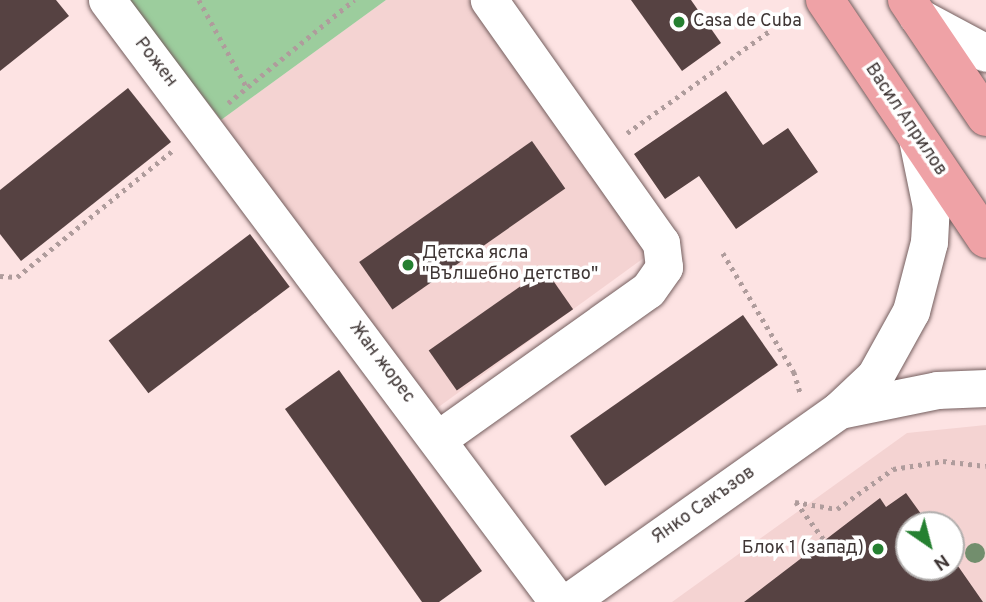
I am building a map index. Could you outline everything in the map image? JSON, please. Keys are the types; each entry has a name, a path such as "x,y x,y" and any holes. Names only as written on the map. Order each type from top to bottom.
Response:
{"main road":[{"name":"Васил Априлов","path":"825,0 986,239"},
{"path":"912,8 986,117"}],"street":[{"name":"Рожен","path":"107,0 203,125"},
{"path":"438,439 648,290 664,267 661,243 489,0"},
{"path":"912,8 986,53"},
{"name":"Жан жорес","path":"203,125 558,602"},
{"name":"Янко Сакъзов","path":"568,602 839,410 875,376 911,311 929,242 931,208 917,139"},
{"name":"Янко Сакъзов","path":"839,410 937,390 986,388"}],"path":[{"path":"199,0 246,86"},
{"path":"0,276 17,277 203,125 246,86 355,0"},
{"path":"598,154 771,30"},
{"path":"723,253 794,372"},
{"path":"831,549 796,502 837,509 893,469 943,461 986,466"}],"shaded area":[{"path":"386,0 469,0 652,252 433,411 221,120"},
{"path":"986,425 986,602 672,602 907,433"}],"green space":[{"path":"128,0 386,0 221,120"}],"building":[{"path":"0,0 56,0 69,16 0,71"},
{"path":"631,0 691,0 721,43 682,71"},
{"path":"128,88 171,142 21,261 0,234 0,190"},
{"path":"726,91 763,145 788,128 818,172 736,229 699,176 665,199 634,154"},
{"name":"Детска ясла \"Вълшебно детство\"","path":"532,141 565,189 392,310 359,262"},
{"path":"250,234 290,287 148,393 109,341"},
{"path":"545,269 573,309 457,391 429,350"},
{"path":"743,315 778,365 605,486 570,436"},
{"path":"339,370 482,571 439,602 422,602 285,409"},
{"path":"906,493 919,511 895,511 895,581 965,581 965,576 983,602 744,602 880,498 886,507"}],"place":[{"name":"Casa de Cuba","path":"679,22"},
{"name":"Детска ясла \"Вълшебно детство\"","path":"408,265"},
{"name":"Блок 1 (запад)","path":"878,549"}]}
